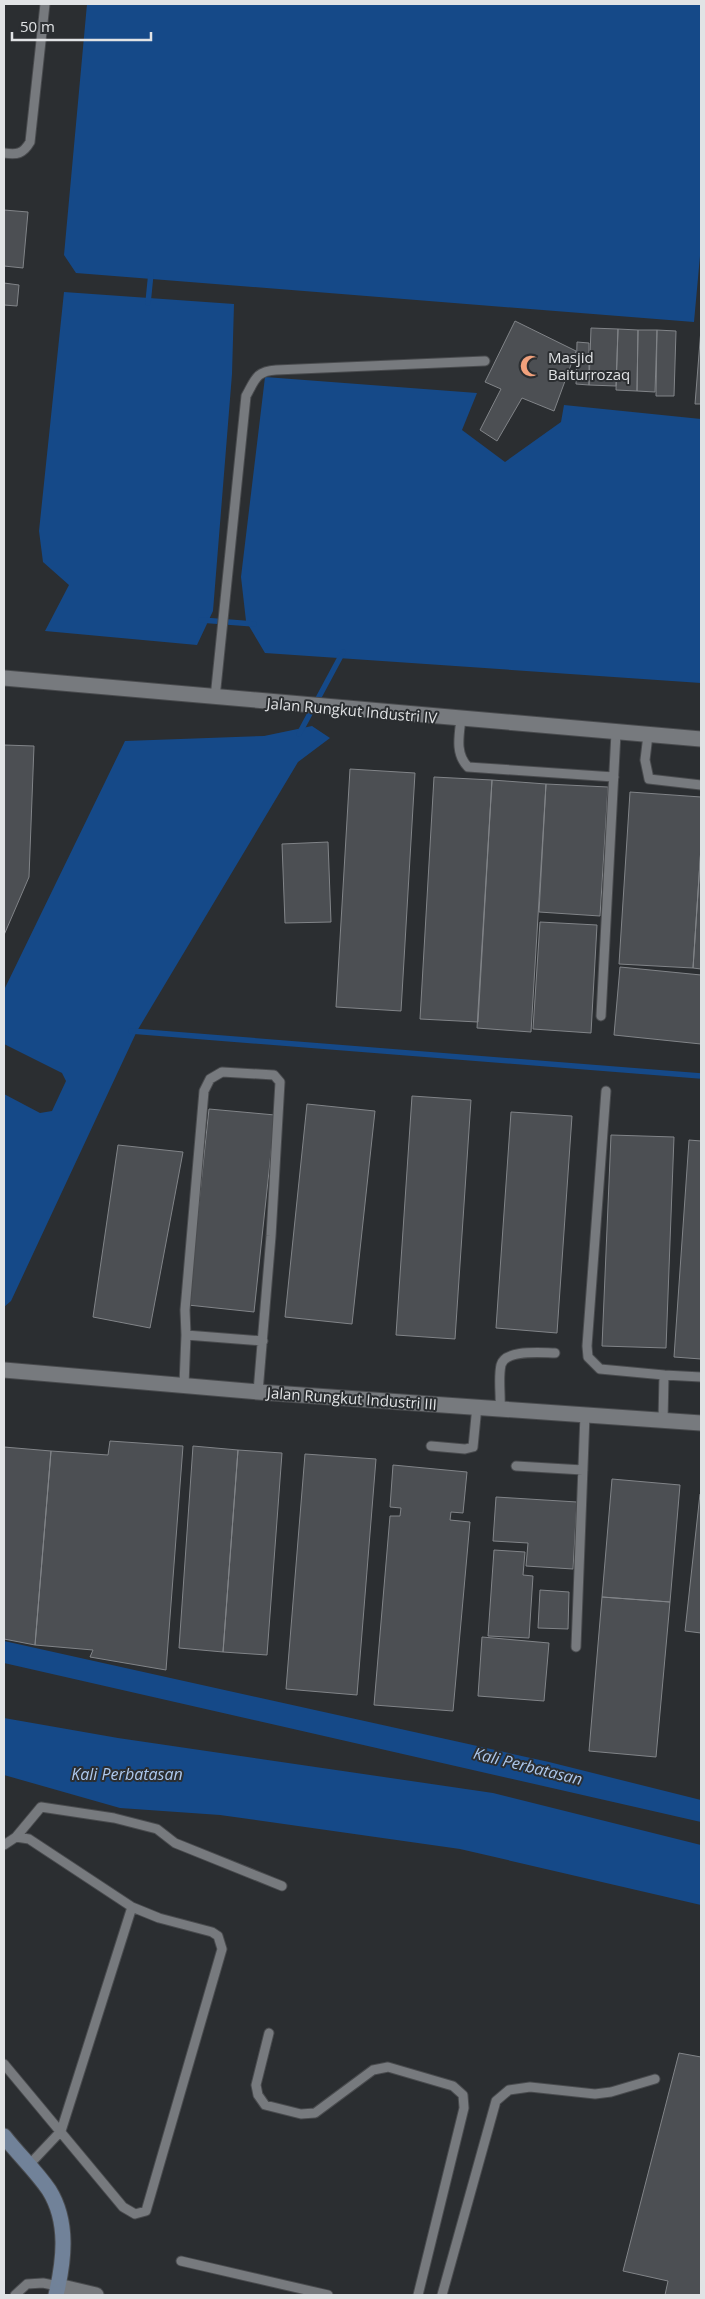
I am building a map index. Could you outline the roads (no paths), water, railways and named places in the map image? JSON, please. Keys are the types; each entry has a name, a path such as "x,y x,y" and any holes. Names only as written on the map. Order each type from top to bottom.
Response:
{"street":[{"name":"Jalan Rungkut Industri IV","path":"4,678 292,705 701,739"},
{"name":"Jalan Rungkut Industri III","path":"5,1370 258,1392 701,1423"},
{"path":"4,2136 49,2190 61,2221 64,2251 57,2291 96,2295"}],"lane":[{"path":"4,154 16,154 24,151 30,142 45,4"},
{"path":"215,698 246,396 257,376 264,371 485,361"},
{"path":"460,719 459,746 461,760 468,767 614,777"},
{"path":"601,1016 616,733"},
{"path":"648,735 646,760 649,779 701,785"},
{"path":"184,1385 185,1310 204,1091 210,1079 222,1072 274,1075 280,1082 258,1392"},
{"path":"606,1091 587,1346 588,1357 600,1368 701,1377"},
{"path":"186,1335 263,1341"},
{"path":"500,1408 501,1364 507,1357 516,1354 555,1353"},
{"path":"662,1420 664,1375"},
{"path":"431,1446 465,1449 473,1447 477,1406"},
{"path":"576,1647 585,1415"},
{"path":"516,1466 583,1470"},
{"path":"4,1845 16,1837 41,1807 82,1812 158,1829 175,1844 282,1886"},
{"path":"4,2064 123,2207 135,2214 146,2211 222,1949 218,1936 212,1932 159,1918 132,1907 29,1839 16,1837"},
{"path":"28,2166 61,2131 132,1907"},
{"path":"269,2033 256,2085 258,2095 265,2105 301,2114 315,2113 373,2070 388,2067 453,2086 463,2095 464,2108 418,2295"},
{"path":"442,2295 496,2102 509,2090 530,2087 595,2094 611,2092 655,2079"},
{"path":"181,2261 328,2295"},
{"path":"15,2295 28,2284 43,2283 57,2291"}],"water":[{"path":"87,4 701,4 701,245 694,322 76,273 64,255"},
{"path":"64,292 234,304 232,374 213,611 197,645 45,631 69,585 43,562 39,531"},
{"path":"265,377 477,393 462,430 505,462 561,422 564,405 701,419 701,683 265,653 246,621 241,577"},
{"path":"312,726 330,738 298,762 137,1031 11,1301 4,1307 4,1094 40,1113 52,1111 66,1081 62,1073 4,1044 4,990 125,741 264,736"},
{"name":"Kali Perbatasan","path":"4,1641 549,1762 701,1800 701,1822 4,1663"},
{"name":"Kali Perbatasan","path":"4,1718 118,1738 493,1793 701,1845 701,1905 460,1849 220,1815 120,1808 4,1775"}],"waterway":[{"path":"148,303 151,273"},
{"path":"201,620 254,624"},
{"path":"299,734 343,652"},
{"path":"131,1031 701,1076"}],"place":[{"name":"Masjid Baiturrozaq","path":"531,366"}]}
